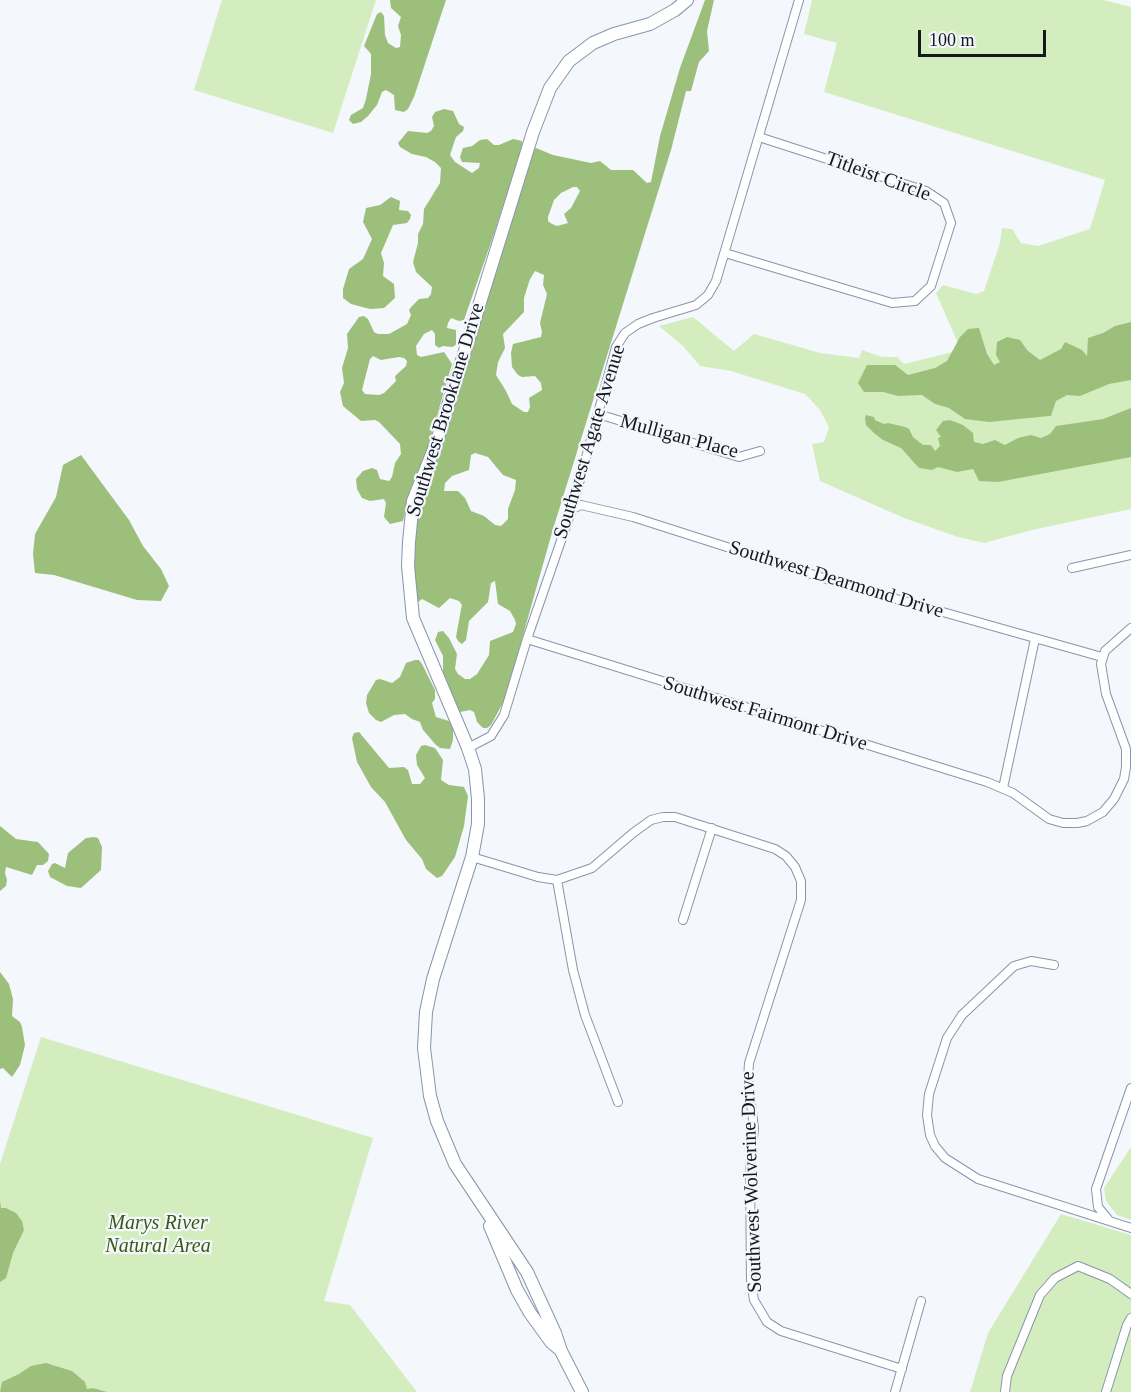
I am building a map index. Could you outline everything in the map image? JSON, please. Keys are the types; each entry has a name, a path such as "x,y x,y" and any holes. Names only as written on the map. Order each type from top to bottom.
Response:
{"street":[{"name":"Southwest Brooklane Drive","path":"582,1392 561,1351 551,1342 530,1314 517,1290 481,1202 455,1164 437,1121 426,1074 424,1048 426,1012 431,987 472,857 478,824 478,800 475,769 468,748 414,618 408,567 408,542 413,501 436,444 533,132 550,88 570,61 593,43 614,34 650,24 675,10 687,0"},
{"name":"Southwest Agate Avenue","path":"468,748 491,735 500,723 572,509 616,346 625,333 653,318 696,305 708,295 716,281 798,0"},
{"name":"Titleist Circle","path":"725,253 892,303 915,301 931,286 951,223 944,203 926,191 759,137"},
{"name":"Mulligan Place","path":"598,414 739,458 760,451"},
{"name":"Southwest Dearmond Drive","path":"572,509 581,505 633,518 833,581 1102,657"},
{"path":"1072,568 1131,555"},
{"path":"1102,657 1105,651 1131,628"},
{"name":"Southwest Fairmont Drive","path":"527,639 1003,788 1049,819 1063,823 1087,821 1102,812 1114,799 1124,779 1126,758 1123,740 1106,694 1101,670 1102,657"},
{"path":"1003,788 1035,639"},
{"name":"Southwest Wolverine Drive","path":"557,880 592,868 651,820 663,817 675,817 775,849 786,856 795,867 801,881 801,900 748,1063 747,1080 754,1128 750,1168 751,1281 754,1299 760,1314 767,1322 781,1331 902,1369"},
{"path":"683,920 712,828"},
{"path":"472,857 538,877 557,880 573,970 585,1015 618,1102"},
{"path":"1054,965 1030,961 1014,966 962,1015 948,1036 929,1094 928,1128 930,1135 940,1153 951,1163 978,1179 1131,1228"},
{"path":"1109,1220 1098,1207 1096,1189 1131,1088"},
{"path":"1005,1392 1007,1376 1040,1295 1055,1278 1078,1266 1110,1279 1131,1294"},
{"path":"895,1392 921,1301"},
{"path":"1106,1392 1131,1318"}],"green space":[{"path":"222,0 376,0 333,133 194,90"},
{"path":"390,0 446,0 408,109 404,112 395,110 394,95 386,90 382,92 377,105 368,116 361,122 353,124 349,120 351,115 363,108 366,99 371,74 371,54 364,46 377,14 381,12 384,16 388,43 396,48 400,47 401,35 398,26 401,17 391,8"},
{"path":"705,0 714,0 707,31 709,51 699,62 691,91 686,91 671,150 553,529 505,699 491,725 483,728 477,722 474,712 470,710 460,712 456,709 443,675 443,656 435,640 438,632 443,631 457,654 455,669 465,679 470,679 477,674 489,655 490,641 513,632 515,620 510,611 498,604 495,581 491,583 488,602 469,621 466,640 462,644 456,637 462,605 459,601 450,598 439,608 422,599 418,602 413,586 414,530 421,496 531,150 536,148 553,155 591,163 600,161 611,170 633,170 647,183 651,182 660,136 680,68","holes":["577,187 580,191 571,208 564,214 568,223 557,226 552,224 548,221 548,217 554,200 561,193","535,271 544,275 543,285 547,294 540,323 541,337 513,344 511,353 512,367 518,375 535,376 541,383 542,390 529,398 530,407 528,412 524,412 512,404 496,375 498,362 505,348 503,334 524,312 524,298","475,453 488,457 503,475 516,480 508,509 508,519 501,526 471,511 465,498 458,491 444,491 445,483 452,476 469,470 471,455"]},
{"path":"812,0 1103,0 1131,7 1131,509 1032,530 984,543 958,537 904,518 820,481 812,444 824,442 829,427 820,410 805,394 731,371 700,366 683,346 659,326 693,317 734,351 754,334 820,353 859,358 862,350 882,357 897,357 904,364 961,350 936,293 943,285 976,294 984,291 1000,243 1002,228 1012,229 1021,243 1038,246 1090,229 1105,180 824,92 837,43 804,34"},
{"path":"444,109 453,111 459,124 464,127 456,137 450,155 455,162 472,173 479,168 480,163 462,162 460,157 463,148 487,139 494,145 499,145 513,139 522,141 522,146 464,320 451,318 448,323 447,328 456,330 456,345 439,348 435,345 435,334 432,330 424,334 416,346 417,355 421,357 444,352 452,364 425,457 410,490 403,521 390,524 384,517 386,503 384,499 370,501 362,498 357,489 356,479 363,471 372,468 377,470 380,479 389,481 395,463 401,454 400,444 379,422 361,421 343,406 340,392 344,383 342,368 348,348 347,334 359,317 364,316 368,319 374,332 389,334 407,324 411,315 409,310 412,306 419,299 428,298 431,294 432,287 416,272 413,262 418,234 423,224 424,209 440,183 441,168 426,157 412,154 400,147 398,143 408,131 427,133 431,131 434,126 432,117 435,112","holes":["373,356 381,360 399,357 407,361 406,366 395,376 396,381 384,393 365,394 362,390 370,359"]},
{"path":"391,197 400,201 399,210 408,211 411,215 407,223 393,225 381,253 384,263 383,276 394,284 395,298 384,308 370,309 351,304 343,298 343,289 349,269 363,259 372,239 363,222 366,208 380,205"},
{"path":"1131,322 1131,380 1109,384 1080,396 1067,395 1056,401 1051,416 989,422 965,419 949,408 935,404 922,395 898,396 883,392 864,392 858,383 867,365 895,365 908,375 935,368 947,361 960,337 968,329 979,328 987,354 994,365 1000,362 996,355 997,342 1007,337 1020,340 1028,351 1040,360 1061,349 1065,342 1082,350 1087,356 1088,338 1115,326"},
{"path":"1131,408 1131,457 998,482 979,481 973,469 957,472 938,467 932,470 919,468 901,448 874,433 866,425 865,418 866,415 884,424 905,427 923,445 931,445 935,451 940,446 938,438 941,437 936,430 943,421 950,420 963,425 973,433 974,442 983,444 995,440 1005,445 1018,438 1031,435 1041,438 1050,434 1056,426 1103,419"},
{"path":"81,455 129,520 143,546 161,569 169,586 161,601 137,600 54,575 35,573 33,554 35,534 56,497 63,465"},
{"path":"419,660 422,664 435,690 435,699 432,703 436,717 449,721 453,725 453,740 450,749 436,745 423,730 420,722 405,714 394,715 381,722 369,713 366,703 367,695 376,680 392,683 400,677 406,663"},
{"path":"359,732 389,768 404,767 408,770 412,784 420,784 425,778 417,765 416,755 421,746 425,745 435,748 443,760 441,780 449,785 464,787 468,796 464,826 455,857 442,876 437,878 426,869 422,859 406,840 385,802 371,787 357,762 352,738 354,733"},
{"path":"0,826 16,839 38,842 49,854 48,861 43,865 37,865 32,875 6,867 6,886 0,891"},
{"path":"86,838 98,838 102,847 101,870 81,888 67,886 50,877 48,871 52,864 55,863 65,868 68,853"},
{"path":"0,972 9,984 13,999 12,1016 20,1022 25,1045 20,1065 12,1077 3,1068 0,1069"},
{"name":"Marys River Natural Area","path":"41,1037 373,1138 324,1301 350,1305 417,1392 0,1392 0,1164"},
{"path":"1131,1147 1131,1220 1117,1215 1106,1201 1104,1188"},
{"path":"0,1201 1,1208 16,1213 22,1221 24,1230 13,1253 6,1278 0,1282"},
{"path":"1061,1214 1131,1235 1131,1392 970,1392 988,1333"},
{"path":"46,1363 72,1371 85,1382 87,1389 93,1388 107,1392 0,1392 2,1382 31,1366"}]}
